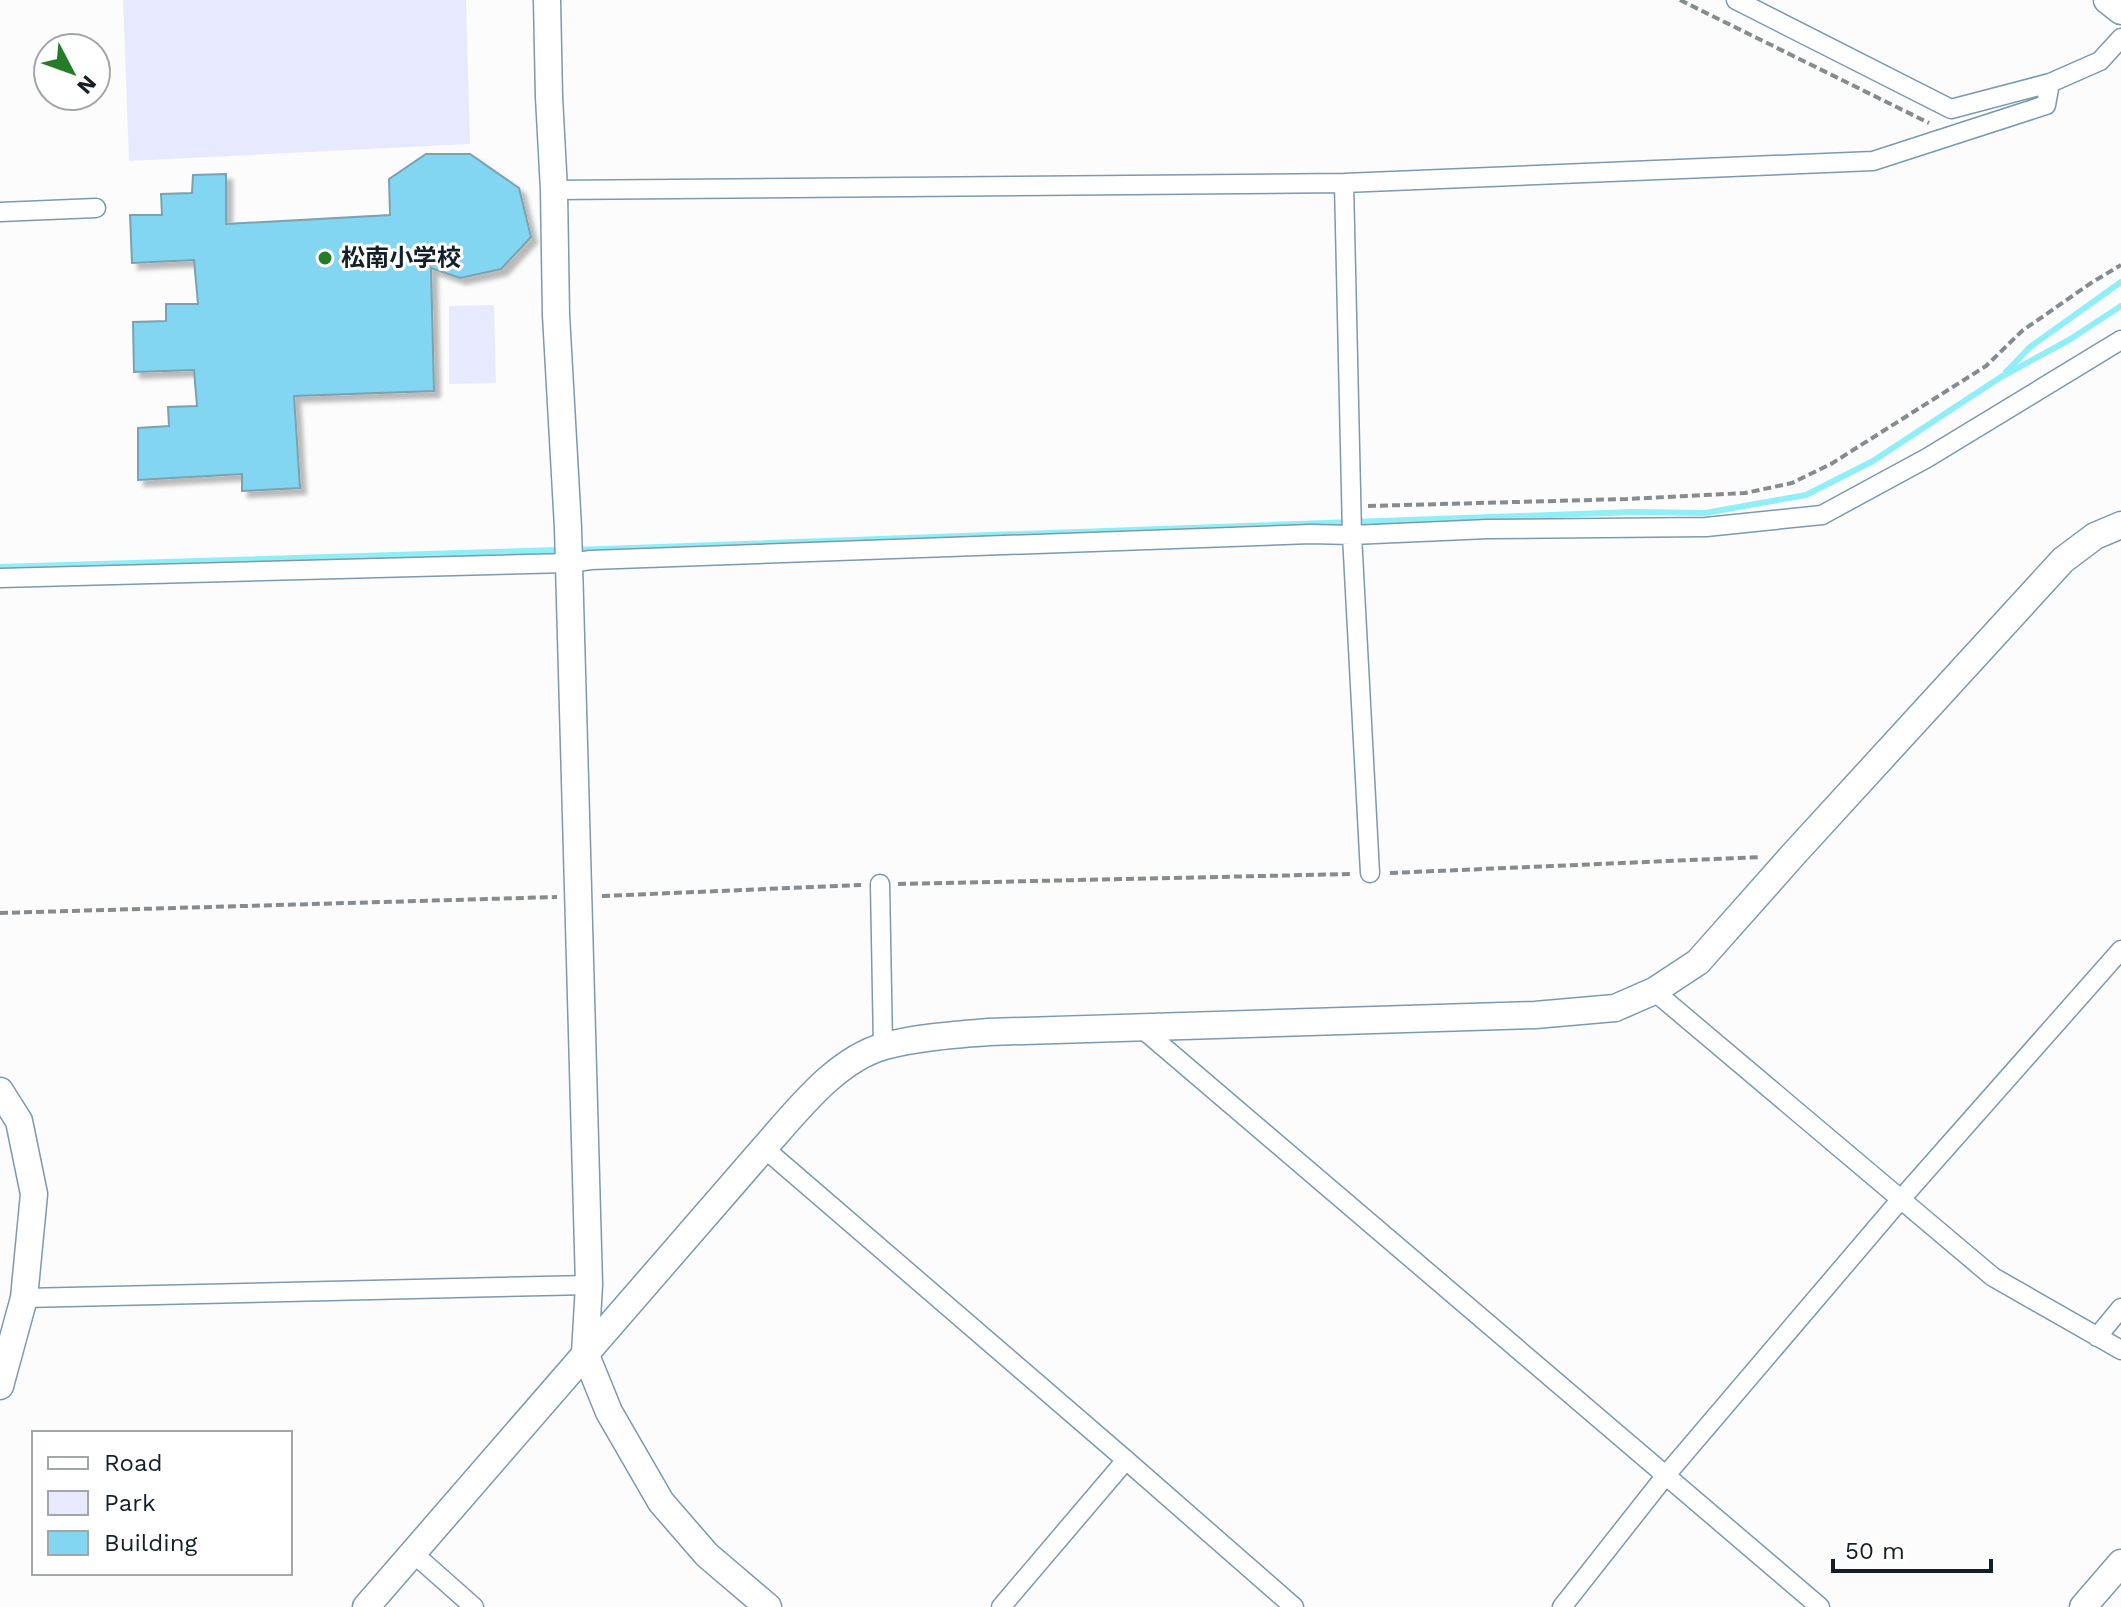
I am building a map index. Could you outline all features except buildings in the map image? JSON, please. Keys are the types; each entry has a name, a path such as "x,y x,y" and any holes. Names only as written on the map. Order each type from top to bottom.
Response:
{"street":[{"path":"547,0 556,315 569,563 589,1285 585,1353 609,1412 661,1502 707,1555 768,1607"},
{"path":"1736,0 1951,109 2050,83 2100,61 2121,38"},
{"path":"2107,0 2121,11"},
{"path":"554,190 1344,183 1873,161 2046,105 2050,83"},
{"path":"1344,183 1351,506 1370,873"},
{"path":"0,212 96,208"},
{"path":"0,578 569,563 1352,532 1706,527 1822,515 1927,458 2121,340"},
{"path":"366,1607 764,1148 814,1093 851,1062 883,1046 945,1035 1139,1026 1535,1015 1615,1008 1654,991 1698,962 2063,560 2095,536 2121,525"},
{"path":"880,884 883,1046"},
{"path":"1562,1607 1666,1475 1901,1199 2117,961"},
{"path":"1654,991 1993,1277 2121,1350"},
{"path":"1139,1026 1820,1607"},
{"path":"0,1091 19,1121 34,1194 24,1298 5,1348 0,1386"},
{"path":"764,1148 1294,1607"},
{"path":"24,1298 589,1285"},
{"path":"2097,1337 2121,1308"},
{"path":"1001,1607 1126,1460"},
{"path":"413,1553 474,1607"},
{"path":"2089,1605 2121,1563"}],"path":[{"path":"1680,0 1953,135"},
{"path":"1351,506 1745,493 1792,483 1831,464 1986,366 2022,331 2121,265"}],"green space":[{"path":"123,0 466,0 470,144 129,161"},
{"path":"494,305 496,383 449,384 449,306"}],"waterway":[{"path":"2006,372 2030,347 2121,282"},
{"path":"575,550 1633,512 1705,513 1806,495 1873,461 2001,377 2069,340 2121,306"},
{"path":"0,567 560,550"}],"place":[{"name":"松南小学校","path":"325,258"}]}
